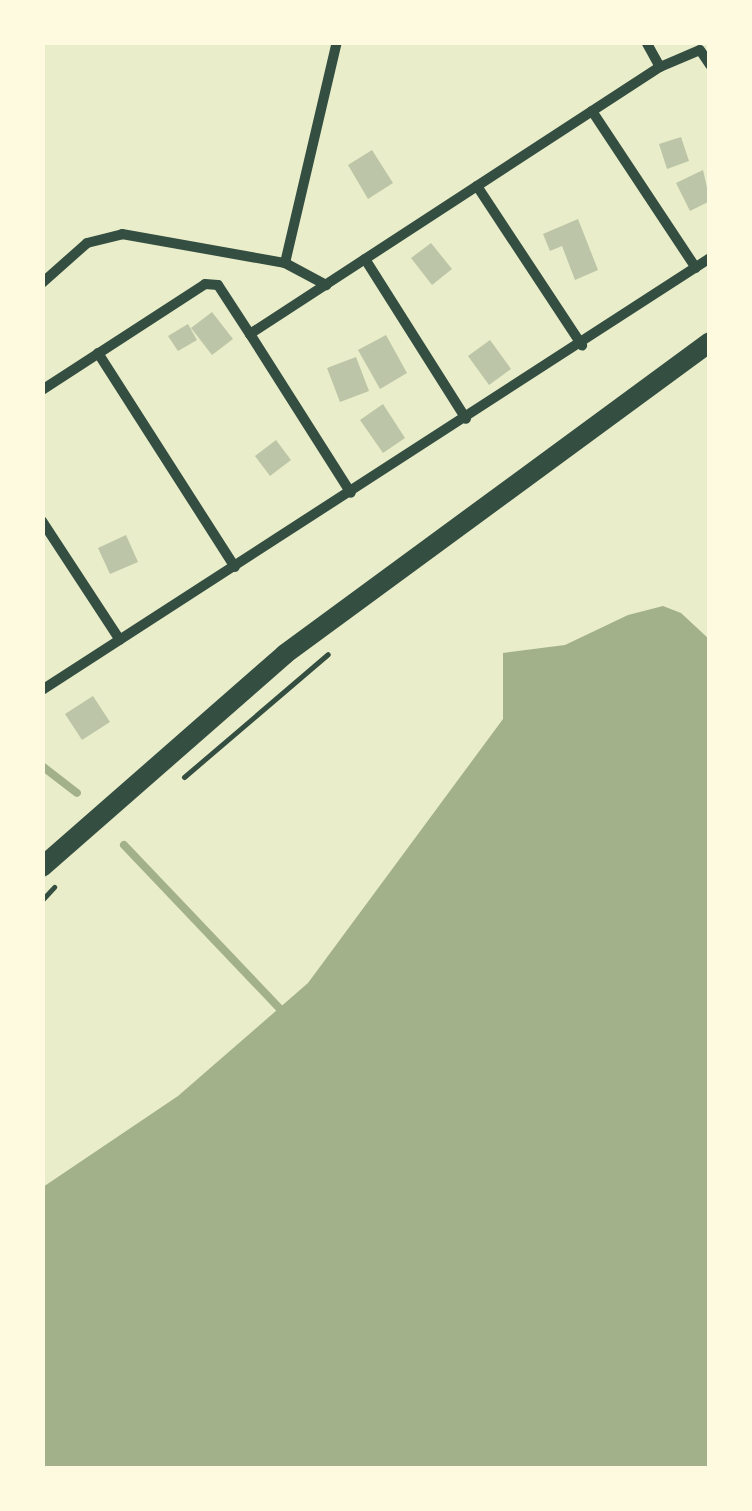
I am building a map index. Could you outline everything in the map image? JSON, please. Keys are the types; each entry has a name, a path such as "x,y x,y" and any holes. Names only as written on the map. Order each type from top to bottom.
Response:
{"main road":[{"path":"42,867 285,654 710,342"}],"street":[{"path":"285,263 337,42"},
{"path":"646,42 660,67"},
{"path":"250,334 660,67 700,50 710,65"},
{"path":"592,111 696,268"},
{"path":"478,186 582,345"},
{"path":"42,282 87,243 122,234 285,263 326,284"},
{"path":"42,690 582,345 710,258"},
{"path":"365,259 466,419"},
{"path":"42,390 205,284 218,285 351,493"},
{"path":"98,353 235,567"},
{"path":"42,521 120,640"}],"path":[{"path":"172,787 334,648"},
{"path":"42,900 68,875"}],"shaded area":[{"path":"663,606 681,613 709,639 709,1468 43,1468 43,1187 178,1096 308,983 503,719 503,653 565,645 628,615"}],"building":[{"path":"681,137 689,161 667,169 659,144"},
{"path":"372,150 393,183 368,199 348,165"},
{"path":"703,170 710,201 690,211 676,183"},
{"path":"578,219 598,270 575,280 562,246 550,251 543,234"},
{"path":"431,243 452,269 432,285 411,258"},
{"path":"212,312 233,339 212,355 191,328"},
{"path":"188,324 197,340 178,351 168,336"},
{"path":"386,335 407,373 380,389 358,350"},
{"path":"490,340 511,369 489,385 468,356"},
{"path":"356,357 369,391 340,402 327,368"},
{"path":"383,404 405,438 383,453 360,420"},
{"path":"276,440 291,460 270,476 255,456"},
{"path":"126,535 138,562 110,574 98,548"},
{"path":"93,696 110,722 82,740 65,714"}],"waterway":[{"path":"42,766 77,793"},
{"path":"124,845 286,1015"}]}
